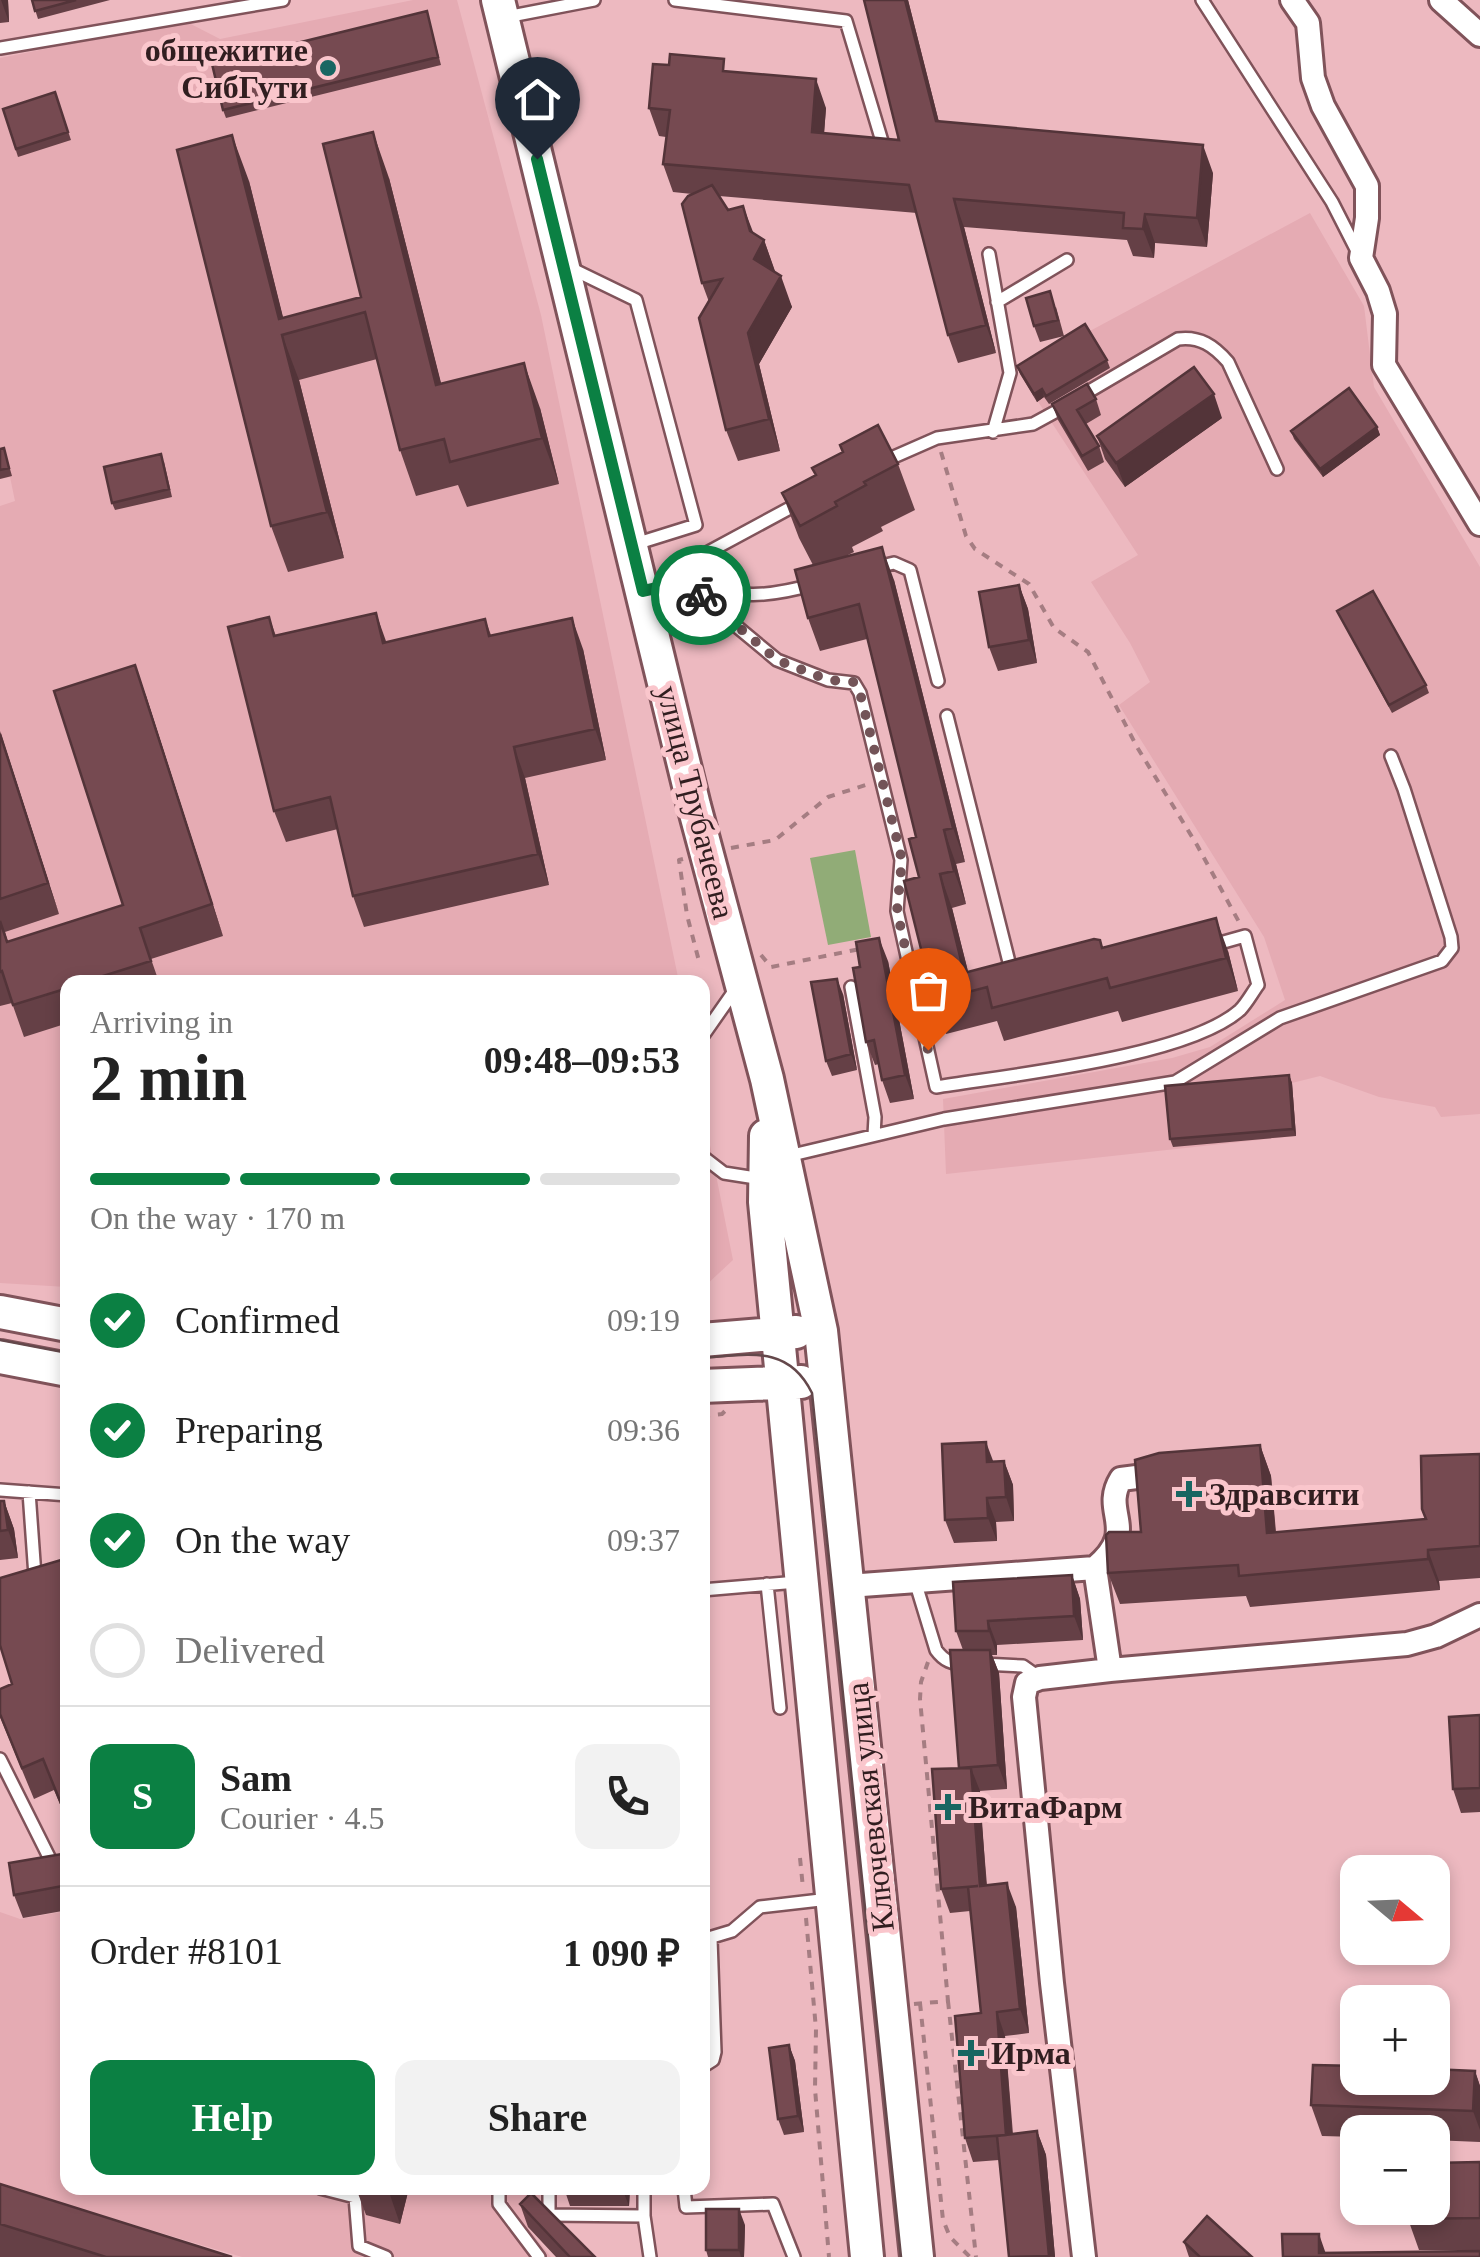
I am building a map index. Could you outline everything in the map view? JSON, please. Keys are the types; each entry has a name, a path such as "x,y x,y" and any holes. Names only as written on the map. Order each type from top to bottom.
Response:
{"main road":[{"name":"улица Трубачеева","path":"500,9 694,806 767,1079 781,1382"},
{"name":"улица Трубачеева","path":"774,1169 823,1356"},
{"path":"0,1312 60,1323"},
{"path":"710,1339 777,1332 823,1356"},
{"path":"710,1386 781,1382 823,1356"},
{"name":"Ключевская улица","path":"823,1356 848,1586 906,2005 917,2257"},
{"path":"0,1357 60,1368"},
{"name":"Ключевская улица","path":"781,1382 801,1581 829,2014 867,2257"}],"street":[{"path":"1292,0 1308,23 1313,78 1323,106 1366,186 1367,218 1360,258 1385,314 1384,365 1480,524"},
{"path":"1442,0 1480,35"},
{"path":"848,1586 1094,1568 1118,1542 1116,1487 1122,1479 1160,1474"},
{"path":"1094,1568 1110,1670"},
{"path":"1084,2257 1054,2003 1024,1696 1027,1684 1040,1678 1110,1670 1406,1644 1436,1636 1480,1615"}],"lane":[{"path":"0,48 284,0"},
{"path":"500,9 594,0"},
{"path":"675,0 846,20 884,148"},
{"path":"1202,0 1332,202 1360,258"},
{"path":"989,254 1010,372 993,432"},
{"path":"997,302 1068,260"},
{"path":"563,265 636,300 696,526 632,545"},
{"path":"861,472 936,438 1033,424 1178,339 1191,337 1215,348 1228,362 1278,469"},
{"path":"683,582 701,556 814,495"},
{"path":"858,572 894,563 910,570 938,680"},
{"path":"683,582 777,660 828,680 854,682 860,693 902,860 897,911 936,1087 1116,1057 1162,1046 1216,1026 1242,1008 1258,985 1246,936 1200,949"},
{"path":"643,591 683,582 736,596 764,595 822,582"},
{"path":"947,716 1010,966 1027,970"},
{"path":"710,1162 724,1173 774,1169 874,1135 944,1119 1175,1082 1280,1018 1442,961 1449,955 1451,937 1391,756"},
{"path":"710,1026 742,980"},
{"path":"850,987 875,1116 874,1135"},
{"path":"0,1490 60,1494"},
{"path":"0,1591 35,1576 29,1492"},
{"path":"710,1589 801,1581"},
{"path":"915,1581 936,1650 942,1658 952,1664 1014,1664 1040,1678"},
{"path":"768,1584 780,1708"},
{"path":"0,1759 52,1863 60,1862"},
{"path":"710,1939 732,1931 760,1907 819,1900"},
{"path":"710,1982 715,2052 710,2062"},
{"path":"347,2195 355,2197 359,2246 386,2257"},
{"path":"499,2195 500,2204 539,2257"},
{"path":"549,2195 550,2215 644,2216"},
{"path":"644,2195 650,2257"},
{"path":"685,2195 686,2207 773,2204 794,2257"}],"path":[{"path":"936,438 966,536 975,549 1029,584 1054,628 1088,652 1137,747 1246,936"},
{"path":"722,850 775,840 828,797 883,779"},
{"path":"692,858 679,860 700,965"},
{"path":"753,946 771,966 904,941"},
{"path":"936,1650 925,1665 920,1699 973,2257"},
{"path":"799,1846 819,1900 829,2014 815,2089 829,2257"},
{"path":"948,2001 906,2005 943,2220 950,2237 973,2257"}],"shaded area":[{"path":"413,0 457,0 541,315 678,975 60,975 60,1287 0,1283 0,506 15,501 10,477 0,479 0,58 185,21 220,39"},
{"path":"1310,213 1364,306 1374,387 1480,567 1480,1114 1441,1117 1435,1107 1379,1097 1320,1076 1292,1083 1296,1136 946,1174 943,1099 1172,1058 1210,1047 1285,1000 1264,937 1119,705 1150,682 1091,582 1138,555 1020,374 1088,332"},
{"path":"710,1145 733,1260 710,1281"},
{"path":"0,1912 20,1919 60,1912 60,2195 540,2195 541,2215 528,2228 551,2257 242,2257 0,2185"}],"green space":[{"path":"855,850 871,937 828,945 810,858"}],"building":[{"path":"32,0 76,0 35,11"},
{"path":"864,0 905,0 936,121 1203,145 1197,218 1145,214 1143,229 1123,228 1124,213 954,199 986,325 948,335 909,185 663,164 670,110 649,108 653,64 669,65 670,54 724,59 723,71 816,79 812,132 899,140"},
{"name":"общежитие СибГути","path":"427,11 438,57 223,110 212,64"},
{"path":"55,92 68,132 16,149 3,109"},
{"path":"373,132 436,385 524,363 542,438 450,462 444,439 400,450 365,312 282,335 327,512 271,526 177,150 232,135 279,319 361,297 323,144"},
{"path":"712,185 728,210 743,206 750,231 764,240 754,259 781,276 748,333 769,419 726,430 699,318 722,279 702,283 682,204 688,196"},
{"path":"1050,291 1058,320 1034,326 1026,298"},
{"path":"1085,324 1107,360 1046,396 1042,389 1034,394 1017,366"},
{"path":"1194,367 1214,394 1116,463 1097,436"},
{"path":"1087,384 1096,399 1077,410 1099,446 1082,456 1052,404"},
{"path":"1349,388 1377,427 1320,469 1291,431"},
{"path":"878,425 898,464 800,526 782,493 816,475 812,468 843,452 840,445"},
{"path":"4,448 9,468 0,470 0,449"},
{"path":"161,454 169,489 112,503 104,467"},
{"path":"882,547 953,828 944,830 954,871 940,874 964,973 1094,939 1100,940 1102,948 1216,918 1226,958 1110,988 1107,978 992,1008 987,987 934,1001 904,881 919,877 909,839 916,837 859,604 808,618 795,570"},
{"path":"1019,585 1029,640 989,647 979,592"},
{"path":"1373,591 1426,685 1389,705 1337,611"},
{"path":"376,613 383,643 485,619 489,636 572,618 595,729 514,747 538,854 353,896 330,797 274,811 228,627 269,617 274,636"},
{"path":"135,665 212,904 140,928 151,961 106,975 60,975 60,990 13,1005 0,972 0,921 7,942 123,905 54,691"},
{"path":"0,734 48,883 0,899"},
{"path":"879,938 905,1075 882,1080 874,1040 866,1042 853,968 860,967 856,942"},
{"path":"837,979 851,1054 826,1061 811,982"},
{"path":"1289,1075 1293,1129 1170,1139 1165,1086"},
{"path":"986,1442 987,1462 1004,1461 1006,1497 987,1498 988,1518 945,1520 942,1444"},
{"path":"1260,1445 1267,1533 1426,1519 1422,1509 1421,1456 1480,1454 1480,1546 1428,1550 1428,1559 1239,1576 1238,1565 1108,1573 1106,1535 1141,1532 1135,1460 1159,1453"},
{"path":"0,1501 4,1501 8,1530 0,1531"},
{"path":"60,1560 60,1801 43,1759 22,1768 0,1714 0,1689 12,1684 0,1645 0,1578"},
{"path":"1072,1575 1074,1616 988,1621 989,1631 956,1631 953,1582"},
{"path":"950,1650 990,1650 998,1765 959,1768"},
{"path":"1480,1715 1480,1788 1453,1789 1449,1717"},
{"path":"971,1768 980,1886 1007,1883 1020,2009 997,2012 1006,2135 965,2138 955,2016 981,2013 968,1887 978,1886 941,1889 932,1769"},
{"path":"60,1854 60,1886 14,1895 9,1863"},
{"path":"789,2045 798,2116 778,2119 769,2048"},
{"path":"1313,2065 1340,2066 1340,2095 1450,2095 1450,2070 1475,2071 1473,2111 1311,2105"},
{"path":"1037,2131 1049,2256 1009,2257 997,2136"},
{"path":"1480,2162 1480,2218 1450,2218 1450,2163"},
{"path":"0,2184 232,2257 106,2257 0,2224"},
{"path":"533,2195 595,2257 570,2257 520,2204"},
{"path":"706,2209 739,2209 739,2250 706,2250"},
{"path":"1207,2216 1252,2257 1200,2257 1184,2242"},
{"path":"1282,2234 1319,2234 1319,2253 1480,2251 1480,2257 1283,2257"}],"tram line":[{"path":"0,1340 60,1351"},
{"path":"710,1358 751,1355 779,1360 791,1366 812,1393 901,2257"}],"way so far":[{"path":"701,595 777,660 828,680 854,682 860,693 902,860 897,911 928,1050"}],"place":[{"name":"общежитие СибГути","path":"328,68"},
{"name":"Здравсити","path":"1189,1494"},
{"name":"ВитаФарм","path":"948,1807"},
{"name":"Ирма","path":"971,2053"}],"route":[{"path":"537,159 643,591 683,582 701,595"}]}
